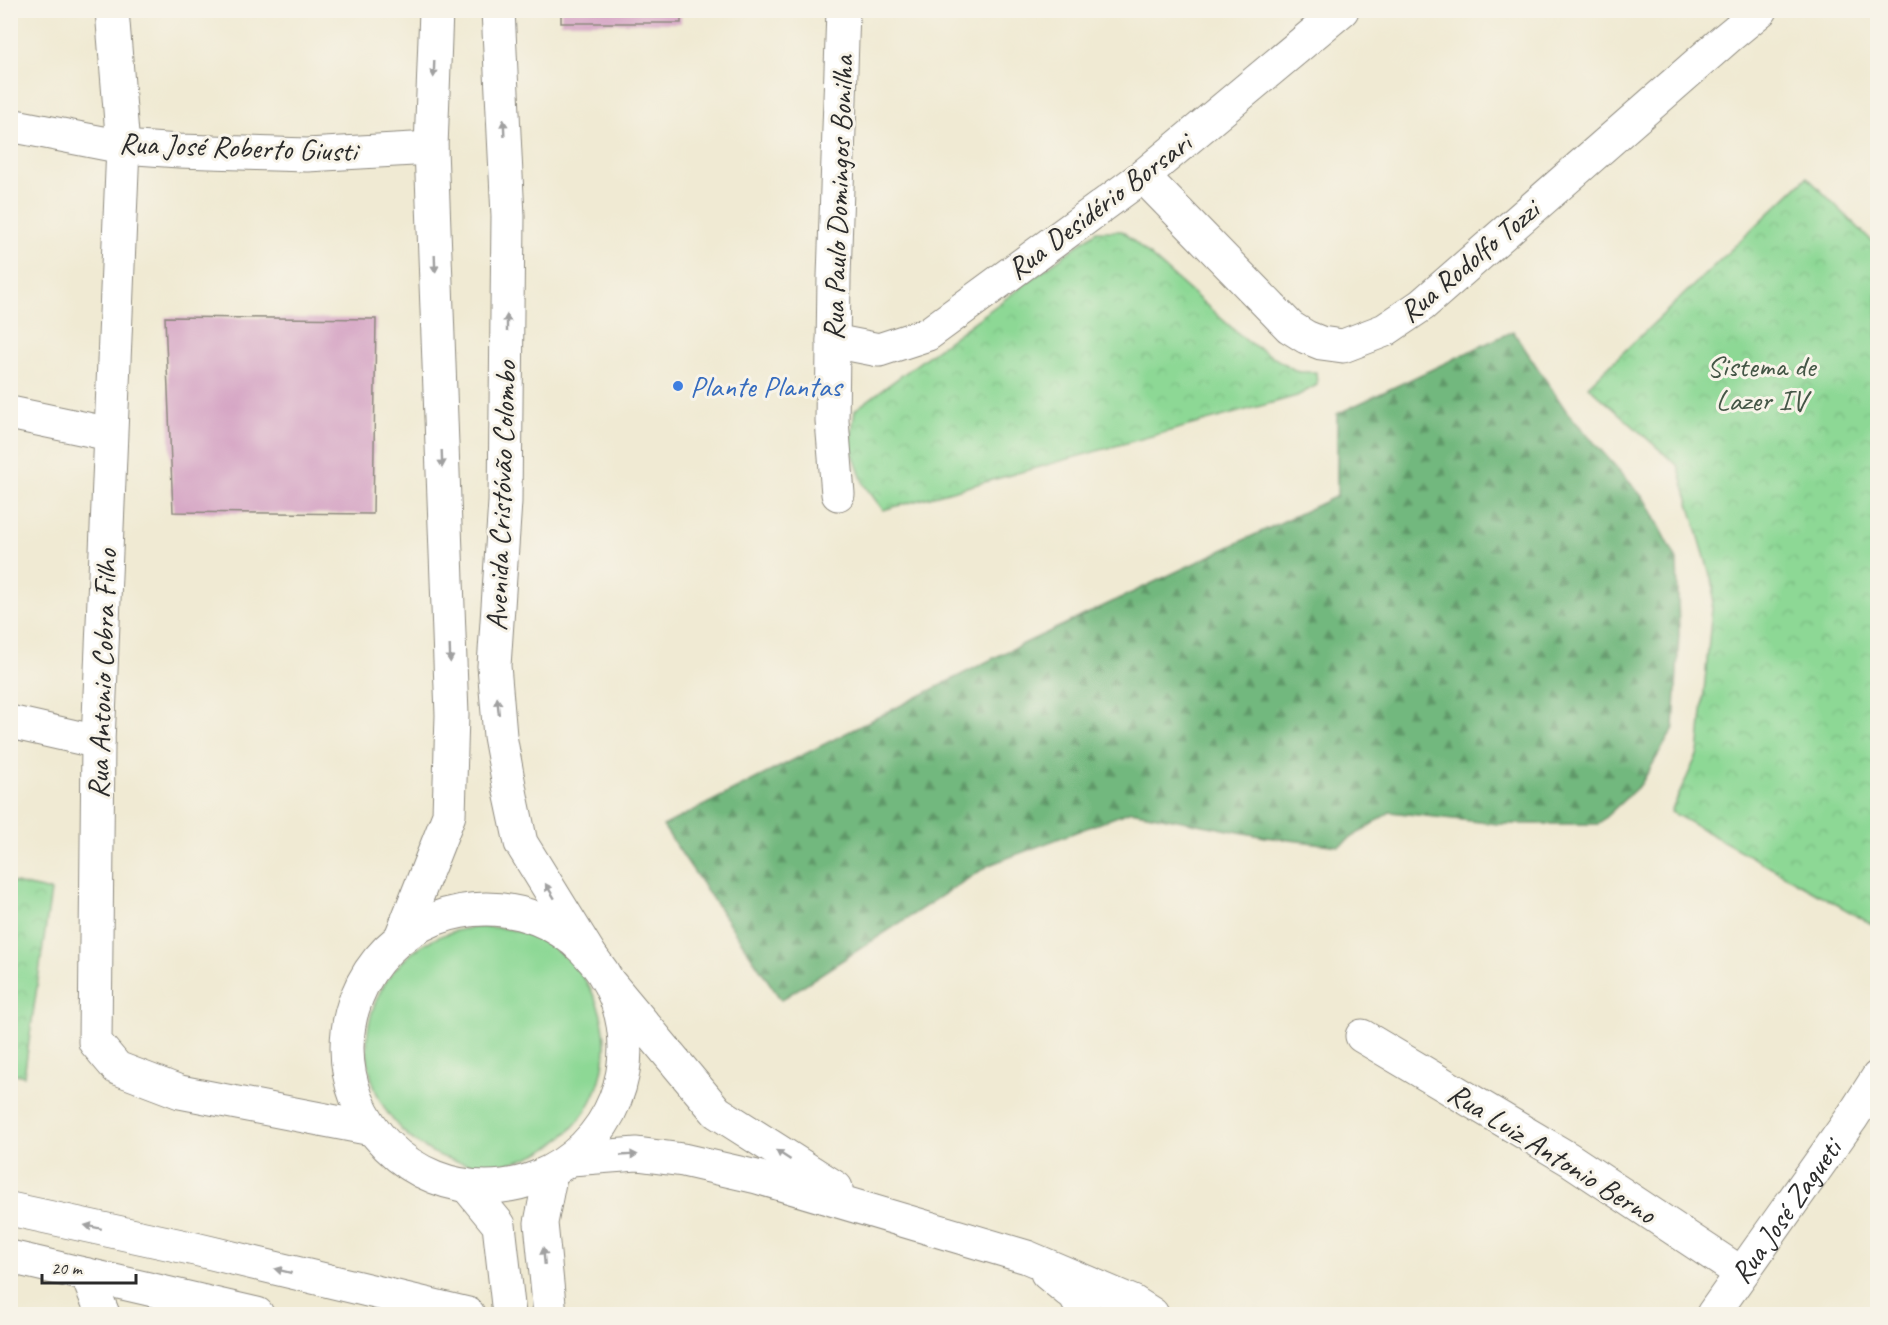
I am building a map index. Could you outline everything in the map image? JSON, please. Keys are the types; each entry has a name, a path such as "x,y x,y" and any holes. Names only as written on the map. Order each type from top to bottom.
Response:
{"main road":[{"name":"Rua Antonio Cobra Filho","path":"112,10 123,147 98,742 95,1042 117,1068 180,1092 372,1129"},
{"name":"Avenida Cristóvão Colombo","path":"401,937 449,815 452,715 431,148 436,10"},
{"name":"Avenida Cristóvão Colombo","path":"498,10 508,216 505,502 494,666 500,735 521,843 592,958"},
{"name":"Rua Paulo Domingos Bonilha","path":"838,494 832,421 843,10"},
{"name":"Rua Desidério Borsari","path":"833,341 879,350 928,334 1143,176 1342,10"},
{"name":"Rua Rodolfo Tozzi","path":"1143,176 1290,327 1321,343 1343,346 1385,330 1422,305 1761,10"},
{"name":"Rua José Roberto Giusti","path":"10,125 123,147 179,151 307,155 431,148"},
{"path":"10,413 110,434"},
{"path":"10,722 98,742"},
{"path":"611,985 622,1016 626,1047 622,1079 612,1109 594,1136 561,1165 532,1183 498,1187 467,1186 401,1159 372,1129 355,1098 347,1063 348,1027 358,993 376,962 401,937 432,920 466,911 501,910 535,918 567,934 592,958 611,985 717,1112 868,1209"},
{"name":"Rua Luiz Antonio Berno","path":"1362,1036 1569,1159 1741,1273"},
{"name":"Rua José Zagueti","path":"1713,1314 1851,1119 1878,1077"},
{"path":"561,1165 637,1154 683,1160 757,1176 1027,1257 1133,1302 1152,1314"},
{"path":"550,1314 541,1223 561,1165"},
{"path":"467,1186 499,1225 509,1314"},
{"path":"10,1209 468,1314"},
{"path":"10,1257 257,1314"},
{"path":"1027,1257 1075,1296 1085,1314"},
{"path":"87,1275 103,1314"}],"green space":[{"name":"Sistema de Lazer IV","path":"1807,177 1877,246 1877,927 1671,812 1698,753 1714,588 1678,466 1588,386"},
{"path":"1097,231 1122,231 1248,342 1298,372 1316,372 1317,385 1297,396 883,510 864,485 850,446 855,410"},
{"path":"1513,331 1567,412 1647,502 1677,560 1679,634 1674,728 1641,784 1598,824 1498,824 1390,812 1339,846 1265,837 1131,811 989,865 781,1000 663,826 1004,653 1337,496 1337,414"},
{"path":"11,882 51,891 24,1076 11,1073"},
{"path":"486,927 531,936 552,947 570,962 585,980 596,1001 605,1046 596,1091 585,1112 570,1130 552,1145 531,1156 486,1165 441,1156 420,1145 402,1130 387,1112 376,1091 367,1046 376,1001 387,980 402,962 420,947 441,936"}],"building":[{"path":"561,10 681,10 681,23 561,23"},
{"path":"165,317 376,319 373,514 173,512"}],"place":[{"name":"Plante Plantas","path":"678,386"}]}
